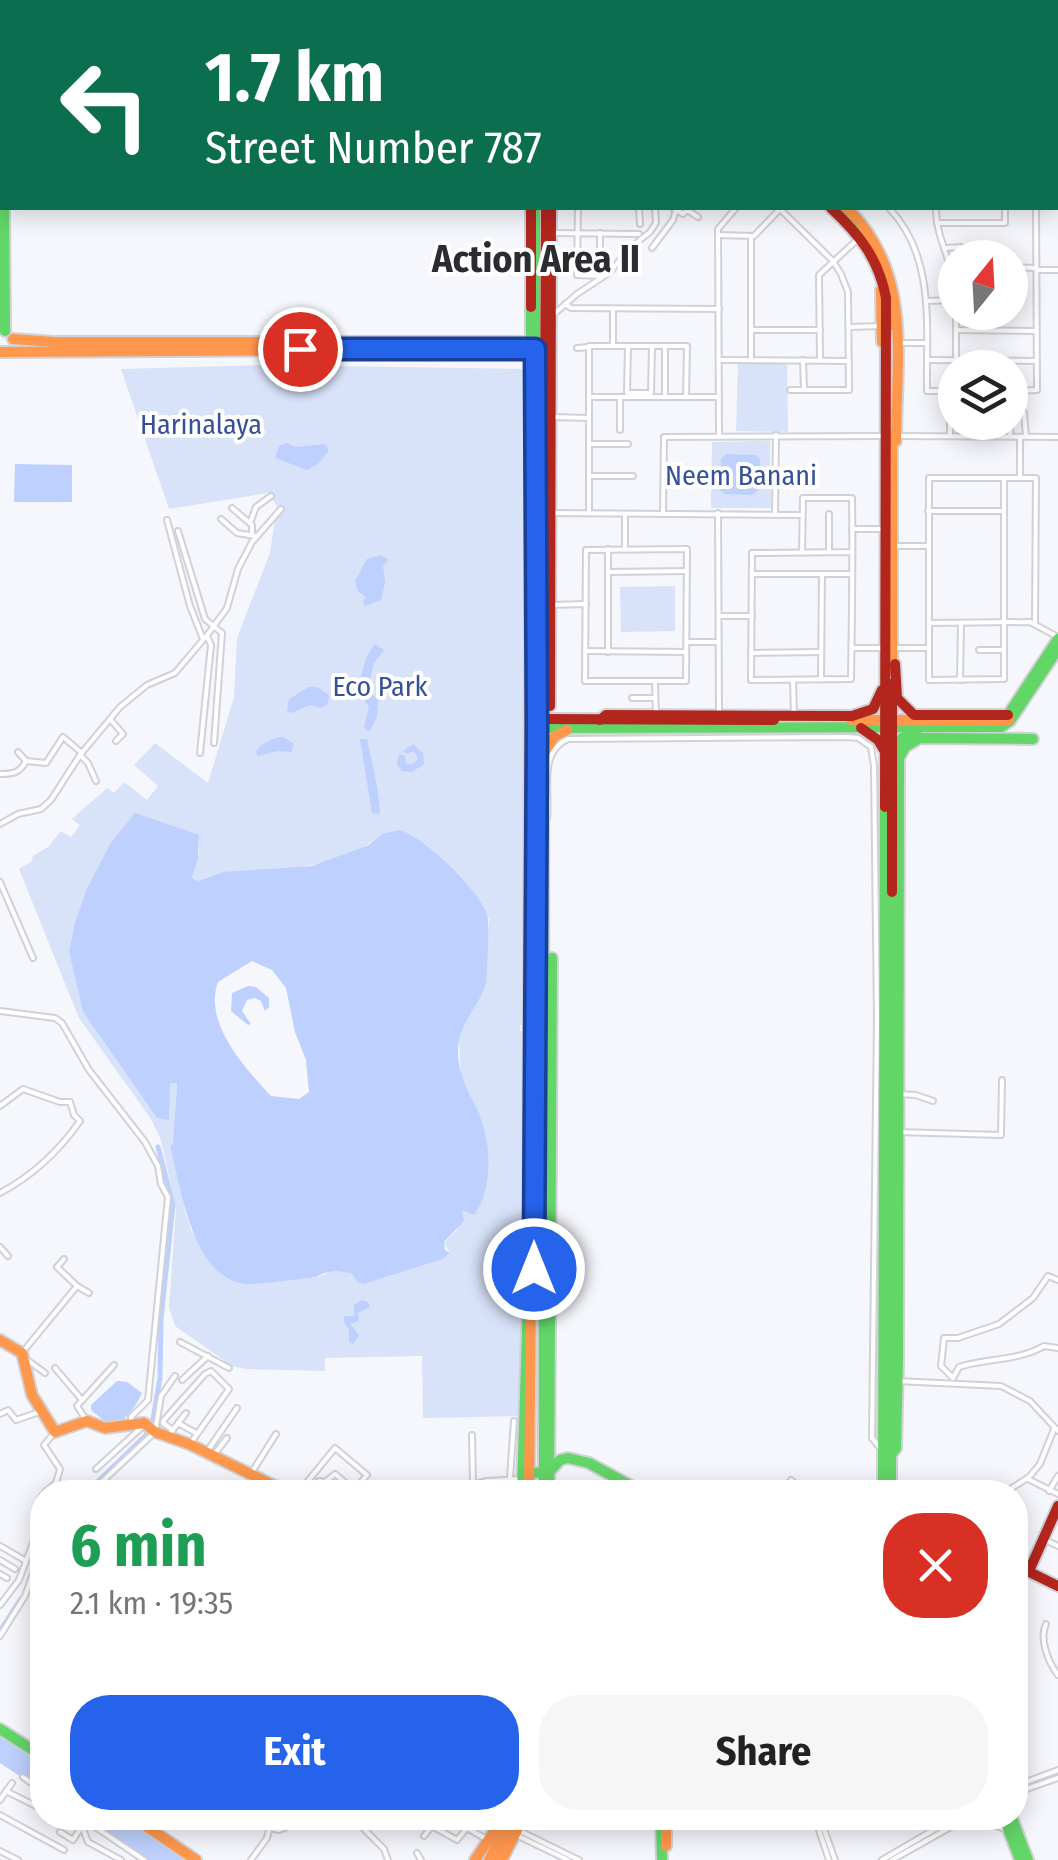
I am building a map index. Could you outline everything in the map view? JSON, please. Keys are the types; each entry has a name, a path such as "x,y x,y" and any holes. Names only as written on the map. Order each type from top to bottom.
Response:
{"street":[{"path":"362,0 470,0"},
{"path":"4,210 6,340 531,344"},
{"path":"524,1480 534,1288 540,724 531,344 533,210"},
{"path":"546,1480 544,756 540,724 550,606 548,210"},
{"path":"548,210 546,656 550,706"},
{"path":"578,210 578,276 600,277"},
{"path":"639,210 640,224"},
{"path":"550,319 609,273 655,226 655,210"},
{"path":"652,248 673,220 674,210"},
{"path":"687,210 698,217"},
{"path":"719,435 718,235 719,226 734,210"},
{"path":"718,235 756,234 779,210"},
{"path":"783,210 834,261 848,292 849,390 790,390"},
{"path":"843,210 880,285 895,546 895,694 911,713 1008,719"},
{"path":"601,724 719,717 852,716 872,709 882,692 882,529 896,302 887,264 874,237 843,210"},
{"path":"843,210 874,245 890,282 885,1480"},
{"path":"843,210 867,244 884,286 889,436"},
{"path":"891,210 917,254 924,278 927,390 938,390"},
{"path":"895,214 899,210"},
{"path":"936,210 944,240"},
{"path":"937,223 1005,223 1006,210"},
{"path":"1028,391 1036,391 1036,210"},
{"path":"551,233 639,234"},
{"path":"600,233 600,277"},
{"path":"751,236 751,360"},
{"path":"820,360 819,275 858,239"},
{"path":"1028,269 1058,270"},
{"path":"926,300 938,300"},
{"path":"565,304 571,308 613,310 719,309"},
{"path":"612,346 613,310"},
{"path":"849,327 882,326"},
{"path":"751,330 820,330"},
{"path":"956,330 956,350"},
{"path":"1028,330 1037,330"},
{"path":"896,343 926,343"},
{"path":"477,345 531,344"},
{"path":"524,1480 531,371 527,354 531,344"},
{"path":"628,346 628,393 651,393 652,346"},
{"path":"664,397 665,346"},
{"path":"576,348 687,347 686,396"},
{"path":"589,348 589,513"},
{"path":"720,360 850,361"},
{"path":"803,360 804,390"},
{"path":"926,360 938,360"},
{"path":"1028,361 1037,361"},
{"path":"589,397 719,397"},
{"path":"620,397 620,430"},
{"path":"548,417 588,418"},
{"path":"776,435 776,514"},
{"path":"662,513 664,438 938,436"},
{"path":"1028,436 1058,437"},
{"path":"1020,478 1023,440"},
{"path":"589,444 628,444"},
{"path":"589,476 633,476"},
{"path":"1004,478 1004,680 928,680 929,478 1004,478 1020,478 1037,479 1035,623"},
{"path":"253,536 250,523 254,508 271,496"},
{"path":"802,552 804,497 851,498 852,529 852,552 852,648 851,679 751,680 752,553 852,552"},
{"path":"232,508 250,523"},
{"path":"0,824 46,805 81,754 134,694 175,672 227,608 253,536 281,508"},
{"path":"928,510 1004,511"},
{"path":"550,512 802,514"},
{"path":"625,513 626,549"},
{"path":"718,513 719,717"},
{"path":"829,514 829,552"},
{"path":"221,518 237,533 253,536"},
{"path":"166,520 190,606 211,645 200,752"},
{"path":"852,529 882,529"},
{"path":"178,531 206,620 222,637 214,743"},
{"path":"895,546 928,546"},
{"path":"687,549 686,681 586,682 586,550 608,550 687,549"},
{"path":"608,550 608,652"},
{"path":"608,572 687,571"},
{"path":"752,574 852,574"},
{"path":"821,679 822,574"},
{"path":"550,606 586,604"},
{"path":"719,616 752,616"},
{"path":"929,623 1035,623 1058,638 1008,719"},
{"path":"960,680 961,623"},
{"path":"687,642 719,642"},
{"path":"852,648 882,648"},
{"path":"895,648 928,648"},
{"path":"979,650 1004,650"},
{"path":"886,1453 896,1448 898,1381 899,758 916,739 1001,727 1058,650"},
{"path":"586,652 687,652"},
{"path":"751,653 821,652"},
{"path":"793,680 794,716"},
{"path":"655,682 656,715"},
{"path":"544,692 550,706 570,723"},
{"path":"823,732 860,724 889,695"},
{"path":"889,695 920,724 956,733 1032,738"},
{"path":"632,698 655,698"},
{"path":"543,822 548,816 548,758 552,751 601,724 656,715 860,724 1008,719"},
{"path":"110,719 123,734 116,740"},
{"path":"544,756 554,736 570,723"},
{"path":"540,724 823,732 858,738 871,747 880,792 886,1453 889,1480"},
{"path":"860,724 889,756"},
{"path":"880,792 889,756 902,738 920,724"},
{"path":"18,752 26,761 42,763 50,760 64,737 88,763 96,781"},
{"path":"0,774 14,774 26,761"},
{"path":"0,882 34,958"},
{"path":"546,1473 552,958"},
{"path":"0,1010 62,1022 89,1070 145,1142 158,1166 162,1187 168,1195 148,1400 131,1417 145,1427"},
{"path":"898,1132 1000,1135 1002,1080"},
{"path":"0,1106 22,1089 70,1102 80,1120 54,1153 16,1186 0,1193"},
{"path":"898,1094 933,1100"},
{"path":"0,1247 8,1256"},
{"path":"64,1258 57,1267 88,1293"},
{"path":"952,1380 941,1366 944,1338 994,1327 1033,1298 1048,1276 1058,1280"},
{"path":"55,1432 23,1373 22,1354 77,1286"},
{"path":"180,1342 230,1368"},
{"path":"2,1344 45,1372"},
{"path":"952,1380 960,1366 1032,1353 1044,1346 1058,1348"},
{"path":"182,1380 208,1356"},
{"path":"114,1364 76,1409 87,1422 105,1428 145,1427 171,1433 259,1480"},
{"path":"55,1368 82,1400"},
{"path":"171,1433 164,1420 210,1370 229,1389 190,1444"},
{"path":"102,1480 145,1427 175,1376"},
{"path":"898,1381 995,1384 1019,1394 1056,1430 1043,1460 1028,1479 1058,1494"},
{"path":"210,1454 237,1408"},
{"path":"0,1414 8,1410 16,1420 42,1412"},
{"path":"171,1433 186,1413"},
{"path":"510,1478 514,1420"},
{"path":"57,1480 60,1469 44,1445 55,1432 87,1422"},
{"path":"178,1423 196,1433"},
{"path":"96,1469 145,1427"},
{"path":"250,1480 276,1434"},
{"path":"472,1435 472,1480"},
{"path":"210,1454 227,1438"},
{"path":"310,1480 335,1448 368,1475 363,1480"},
{"path":"534,1480 558,1460 571,1458 621,1480"},
{"path":"1049,1491 1058,1476"},
{"path":"497,1480 514,1480"},
{"path":"1058,1506 1028,1571 1058,1586"},
{"path":"1043,1540 1058,1546"},
{"path":"1,1548 26,1561"},
{"path":"0,1603 19,1580 30,1550"},
{"path":"0,1560 16,1568"},
{"path":"0,1574 7,1578"},
{"path":"0,1636 30,1582"},
{"path":"0,1588 8,1593"},
{"path":"1046,1624 1044,1638 1049,1660 1058,1675"},
{"path":"0,1729 30,1748"},
{"path":"1028,1781 1058,1770"},
{"path":"23,1778 30,1782"},
{"path":"1028,1788 1058,1778"},
{"path":"0,1800 12,1783"},
{"path":"6,1790 30,1803"},
{"path":"0,1815 64,1850"},
{"path":"60,1832 72,1840 79,1830"},
{"path":"84,1830 88,1842 121,1860"},
{"path":"100,1830 144,1860"},
{"path":"152,1830 196,1860"},
{"path":"251,1860 269,1830"},
{"path":"367,1830 384,1849 388,1860"},
{"path":"424,1836 429,1830"},
{"path":"439,1830 457,1840 465,1830"},
{"path":"470,1830 488,1840"},
{"path":"476,1860 488,1840 503,1830"},
{"path":"489,1860 510,1830"},
{"path":"500,1860 512,1830"},
{"path":"500,1860 512,1830"},
{"path":"526,1830 568,1860"},
{"path":"528,1830 579,1860"},
{"path":"664,1830 664,1860"},
{"path":"821,1830 832,1860"},
{"path":"882,1860 933,1830"},
{"path":"892,1860 948,1830"},
{"path":"1006,1830 1020,1860"},
{"path":"1017,1830 1028,1860"},
{"path":"0,1850 18,1860"},
{"path":"418,1853 421,1860"}],"green space":[{"path":"738,362 787,362 788,432 736,431"},
{"name":"Eco Park","path":"266,365 525,369 526,1025 520,1025 520,1031 526,1032 521,1416 423,1418 422,1356 325,1358 325,1371 245,1369 232,1366 175,1326 169,1308 176,1209 161,1140 151,1119 79,1018 19,869 48,847 61,831 71,837 80,825 72,819 107,788 114,793 124,782 147,800 158,786 134,765 155,743 208,783 234,697 237,638 270,553 277,506 268,493 169,509 121,369","holes":["185,831 199,835 192,878 197,881 222,874 312,865 356,851 382,834 489,918 486,980 459,1040 461,1075 478,1112 457,1230 444,1243 450,1253 443,1259 364,1284 353,1272 331,1271 319,1277 251,1284 211,1261 192,1232 170,1148 177,1083 170,1084 155,1115 83,1012 69,952 86,891"]},
{"name":"Neem Banani","path":"770,441 771,508 711,508 712,442"},
{"path":"675,586 675,631 621,632 620,587"}],"water":[{"path":"287,443 295,447 325,444 329,450 307,470 275,458 279,446"},
{"name":"Neem Banani","path":"726,454 756,455 760,459 760,489 752,495 725,494 720,490 721,459"},
{"path":"15,464 72,465 72,502 14,502"},
{"path":"381,555 388,560 383,566 381,600 365,606 366,597 358,591 355,581 367,559"},
{"path":"375,644 384,650 374,663 367,690 376,698 390,697 378,701 377,717 369,732 364,727 369,707 356,686"},
{"path":"309,687 329,695 328,704 287,711 289,699"},
{"path":"283,737 294,744 291,752 258,756 256,752 264,744"},
{"path":"360,739 367,739 380,814 372,813"},
{"path":"413,744 423,753 424,764 412,772 402,771 397,764 399,754 405,756 406,764 418,759 414,751 403,751"},
{"path":"135,813 199,835 192,878 197,881 224,872 312,866 369,845 382,834 400,830 436,854 473,891 488,918 486,983 461,1033 458,1054 462,1077 486,1136 487,1178 474,1215 462,1210 464,1221 444,1242 450,1253 443,1259 364,1284 357,1282 352,1273 335,1271 310,1278 245,1284 227,1278 212,1265 192,1228 170,1147 177,1083 170,1084 169,1120 157,1118 83,1012 69,952 86,891 110,844","holes":["252,961 272,970 286,988 295,1032 306,1060 309,1092 299,1099 271,1096 229,1044 216,1013 218,982"]},
{"path":"256,987 269,998 269,1007 265,1011 261,1001 247,1000 242,1011 251,1024 248,1025 231,1011 232,993"},
{"path":"362,1300 370,1307 358,1313 359,1321 350,1324 359,1335 353,1344 343,1320 345,1316 354,1316 354,1305"},
{"path":"117,1381 127,1382 142,1393 130,1413 111,1426 91,1410 91,1405"},
{"path":"0,1736 30,1755 30,1783 0,1763"},
{"path":"102,1830 145,1830 191,1860 148,1860"}],"waterway":[{"path":"99,1480 146,1435 153,1419 160,1378 161,1318 173,1205 158,1147"},
{"path":"0,1631 20,1600"}],"traffic: fast":[{"path":"4,210 5,331"},
{"path":"535,210 535,876"},
{"path":"842,211 873,249 888,292 891,325"},
{"path":"530,648 531,307"},
{"path":"1008,715 1058,639"},
{"path":"543,728 1001,727 1010,721 1058,649"},
{"path":"893,754 902,738 919,728"},
{"path":"891,1455 896,1448 898,1359 899,758 905,747 920,738 1033,739"},
{"path":"543,780 544,1480"},
{"path":"883,1480 885,807"},
{"path":"891,1480 892,892"},
{"path":"549,1480 552,958"},
{"path":"522,1480 528,1299 529,962"},
{"path":"529,1473 549,1472 560,1460 568,1458 589,1463 620,1480"},
{"path":"0,1729 30,1748"},
{"path":"661,1830 662,1860"},
{"path":"1009,1830 1020,1860"},
{"path":"1017,1830 1028,1860"}],"traffic: slow":[{"path":"849,210 868,233 892,288 898,347 896,441"},
{"path":"881,290 882,342"},
{"path":"13,339 531,342"},
{"path":"0,352 533,349"},
{"path":"892,434 892,670"},
{"path":"851,720 1009,720"},
{"path":"545,751 555,736 567,730"},
{"path":"529,1480 535,876"},
{"path":"0,1340 22,1353 32,1395 55,1432 87,1421 105,1428 144,1423 155,1432 262,1480"},
{"path":"152,1830 196,1860"},
{"path":"475,1860 495,1830"},
{"path":"489,1860 505,1830"},
{"path":"497,1860 512,1830"},
{"path":"502,1860 517,1830"},
{"path":"666,1830 666,1846"}],"traffic: jam":[{"path":"531,210 531,307"},
{"path":"543,780 546,210"},
{"path":"550,706 551,210"},
{"path":"833,210 866,248 886,298 885,807"},
{"path":"529,962 530,648"},
{"path":"895,664 897,698 914,715 1008,715"},
{"path":"892,684 892,892"},
{"path":"600,720 606,715 852,716 873,709 882,690"},
{"path":"541,719 774,720"},
{"path":"861,728 878,740 884,750"},
{"path":"1029,1571 1058,1506"},
{"path":"1028,1571 1058,1586"}],"district":[{"name":"Action Area II","path":"536,259"}],"route":[{"path":"300,349 535,349 534,1269"}],"park label":[{"name":"Harinalaya","path":"201,424"}]}
